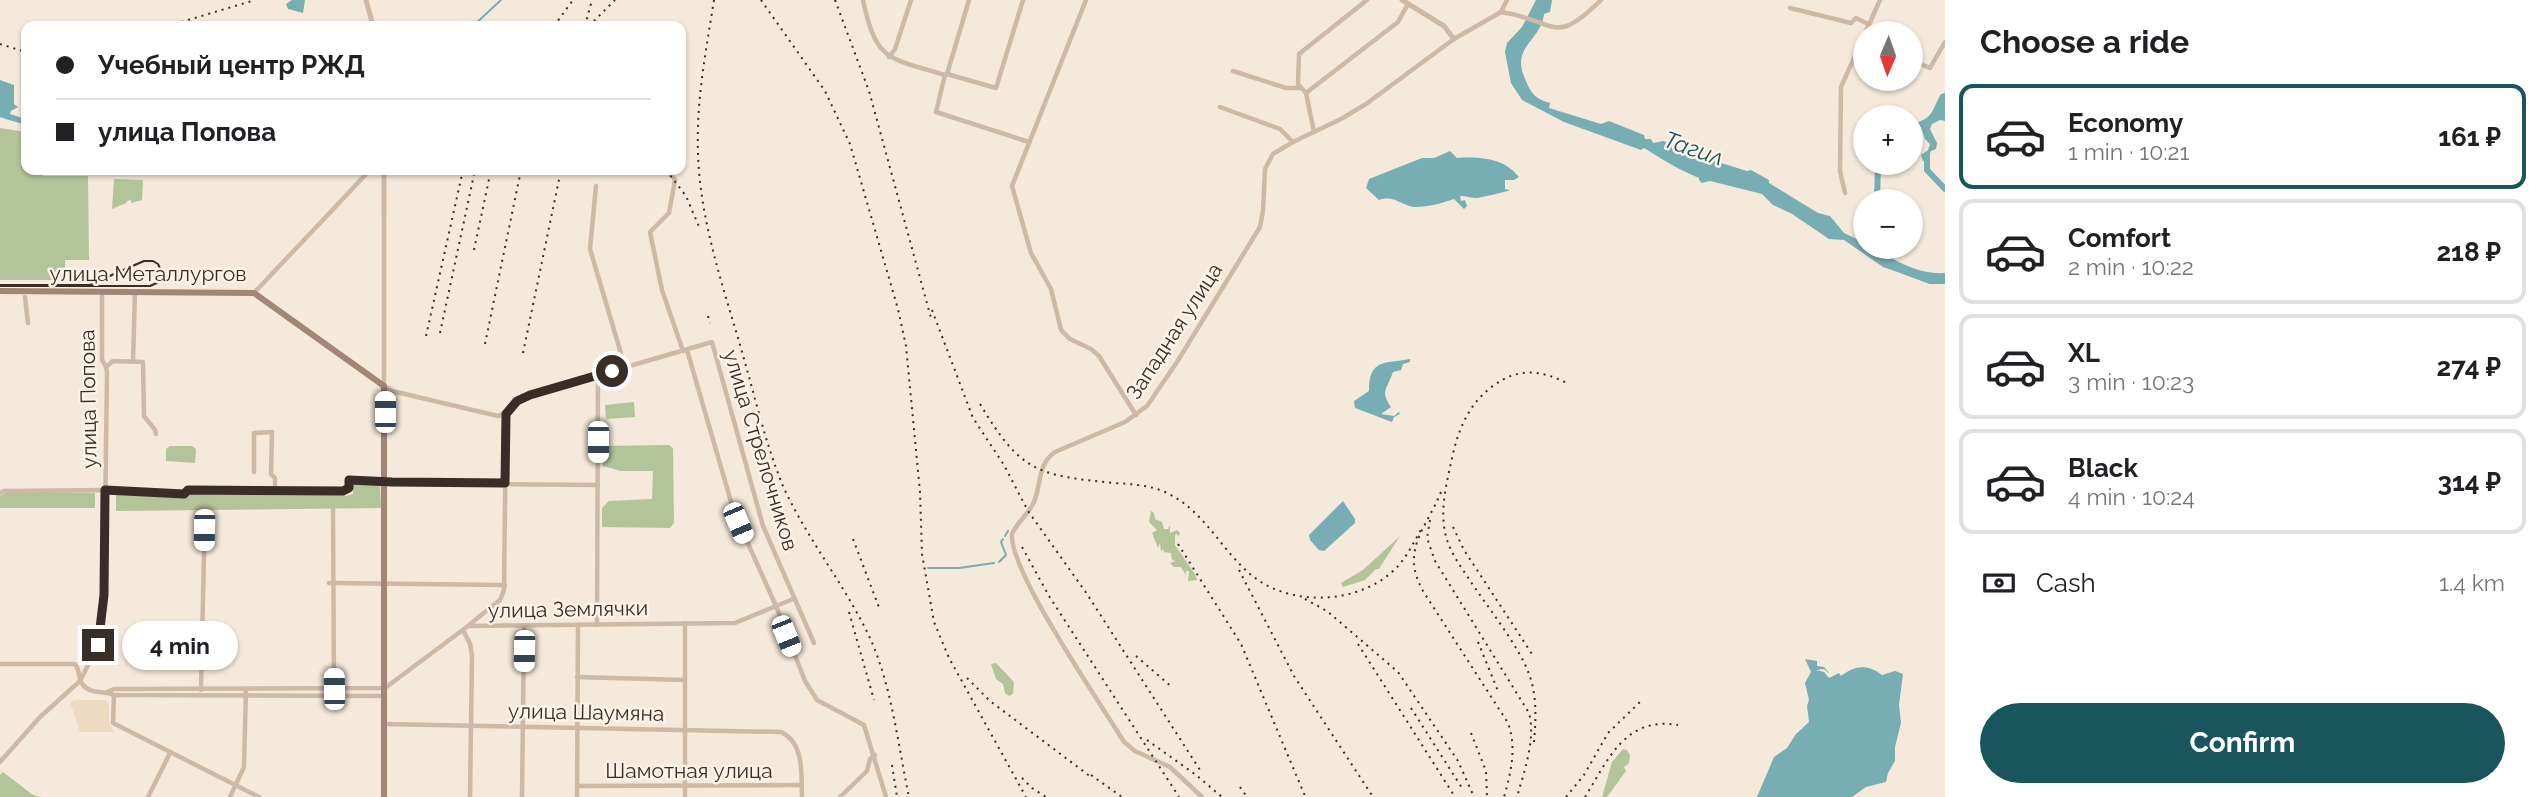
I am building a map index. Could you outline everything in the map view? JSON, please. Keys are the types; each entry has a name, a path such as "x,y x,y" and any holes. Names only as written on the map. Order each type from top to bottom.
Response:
{"main road":[{"name":"улица Металлургов","path":"0,291 254,293"},
{"path":"254,293 384,386 384,797"}],"street":[{"path":"366,0 372,21"},
{"path":"863,0 876,44 889,57 996,88 1023,0"},
{"path":"889,57 895,49 911,0"},
{"path":"969,0 936,112 1029,142"},
{"path":"1086,0 1012,186 1031,253 1051,289 1063,332 1099,356 1136,415"},
{"path":"1314,132 1304,91 1298,83 1299,54 1367,0"},
{"path":"1402,0 1444,26 1454,39"},
{"path":"1507,0 1502,12 1553,27 1567,28 1601,0"},
{"path":"1870,21 1880,0"},
{"path":"1233,71 1304,91 1398,22 1408,4"},
{"path":"1790,8 1851,23 1853,21"},
{"name":"Западная улица","path":"1202,797 1170,767 1135,751 1124,742 1032,591 1012,542 1014,530 1034,503 1041,467 1046,459 1055,452 1136,415 1147,406 1255,235 1264,211 1267,164 1273,154 1341,120 1454,39 1502,12"},
{"path":"1923,65 1930,68 1945,42"},
{"path":"1845,193 1840,171 1841,87 1853,61"},
{"path":"1220,107 1275,126 1285,132 1293,142"},
{"name":"улица Металлургов","path":"254,293 365,175"},
{"path":"384,175 384,386 392,391 498,416 506,414 517,401 530,395 685,350"},
{"path":"672,175 675,180 669,213 650,232 662,290 685,350 730,502 812,695 863,724 875,755 886,797"},
{"path":"596,186 590,238 591,255 625,367"},
{"name":"улица Попова","path":"0,762 40,717 80,681 99,643 103,622 105,490 106,367 102,360 102,291"},
{"path":"133,361 135,291"},
{"path":"25,297 28,323"},
{"name":"улица Стрелочников","path":"685,350 712,342 763,526 814,643"},
{"path":"106,367 113,361 144,362 144,416 156,429 156,434"},
{"path":"597,625 598,375"},
{"path":"468,626 500,600 505,586 506,414"},
{"path":"254,472 254,433 272,432 271,474 275,478 275,491"},
{"path":"0,493 105,490 184,494 188,490 343,491 349,488 349,480 598,485"},
{"path":"201,695 205,508"},
{"path":"332,509 334,697"},
{"path":"331,583 505,586"},
{"name":"улица Землячки","path":"385,692 468,626 739,622 793,599"},
{"path":"685,623 685,797"},
{"path":"577,797 578,625"},
{"path":"522,797 524,626"},
{"path":"463,630 472,655 470,797"},
{"path":"0,664 75,664 79,669 80,681 91,691 114,695 201,695 334,689 385,692"},
{"path":"578,677 684,680"},
{"path":"107,692 114,689 201,688 334,697 385,692"},
{"path":"230,797 244,767 246,692"},
{"path":"114,695 113,723 259,797"},
{"name":"улица Шаумяна","path":"384,724 684,729 786,734 799,750 801,785"},
{"path":"148,797 170,753"},
{"path":"840,797 867,771 870,759 875,755"},
{"path":"801,785 802,797"},
{"name":"Шамотная улица","path":"577,786 801,785"}],"green space":[{"path":"0,128 21,131 21,175 88,176 89,260 65,260 65,280 0,280"},
{"path":"114,179 143,180 142,200 131,203 131,200 127,201 112,209"},
{"path":"634,402 635,417 606,419 605,405"},
{"path":"669,445 673,448 674,523 670,528 602,527 602,508 609,501 652,499 653,471 621,471 603,466 602,446"},
{"path":"170,446 192,446 196,449 195,463 166,461 166,449"},
{"path":"353,482 380,484 381,508 116,511 116,493 128,492 137,496 188,496 191,493 339,493 346,496 353,494"},
{"path":"9,491 95,493 95,508 0,508 0,496"},
{"path":"1151,511 1155,519 1162,522 1164,529 1168,529 1170,525 1170,533 1177,530 1180,533 1179,536 1175,535 1175,545 1197,580 1188,581 1189,571 1186,571 1186,575 1181,567 1174,567 1170,563 1176,561 1172,560 1171,553 1164,552 1163,549 1161,552 1160,543 1158,548 1152,533 1157,530 1149,522"},
{"path":"1400,536 1379,569 1365,580 1343,587 1341,583 1363,570"},
{"path":"996,663 1014,682 1013,694 1009,696 1005,693 1003,684 996,679 991,664"},
{"path":"1623,749 1630,755 1629,763 1624,767 1626,771 1607,797 1602,797 1612,762"},
{"path":"3,772 33,795 41,797 0,797 0,775"}],"shaded area":[{"path":"106,700 109,704 109,723 114,732 80,732 70,702"}],"water":[{"path":"292,0 305,0 303,13 288,9 286,4"},
{"path":"1536,0 1552,0 1550,12 1544,14 1538,31 1523,52 1521,60 1532,93 1550,103 1549,108 1601,124 1609,121 1644,135 1645,139 1651,139 1653,143 1664,141 1686,152 1751,170 1818,213 1830,216 1844,233 1853,237 1853,246 1844,240 1829,239 1792,214 1773,205 1762,194 1710,181 1702,183 1699,178 1644,148 1641,150 1564,122 1522,100 1511,83 1505,52 1507,43 1522,27"},
{"path":"0,80 14,85 14,104 18,107 11,111 9,117 0,117"},
{"path":"1945,93 1945,121 1932,124 1930,129 1937,143 1936,149 1931,151 1927,161 1923,161 1923,154 1930,144 1923,133 1923,120 1933,110 1941,94"},
{"path":"1450,151 1457,158 1499,162 1519,177 1505,180 1505,189 1510,190 1507,191 1477,198 1460,196 1467,206 1464,209 1454,199 1431,206 1416,207 1389,199 1379,200 1366,188 1369,179 1422,158 1434,158"},
{"path":"1871,259 1893,259 1917,270 1945,273 1945,280 1928,280 1883,267"},
{"path":"1410,359 1410,362 1403,364 1401,370 1393,372 1386,390 1391,407 1381,414 1400,414 1394,417 1392,422 1355,408 1354,401 1369,391 1375,368 1386,363"},
{"path":"1343,501 1355,523 1324,551 1319,550 1309,535"},
{"path":"1805,659 1817,661 1817,666 1824,667 1830,674 1824,669 1816,670 1824,672 1829,678 1861,667 1882,675 1895,671 1903,674 1899,705 1901,723 1895,747 1895,761 1886,782 1866,787 1852,797 1757,797 1774,757 1787,748 1796,734 1809,722 1809,700 1805,683 1811,672"}],"waterway":[{"path":"478,21 501,0"},
{"path":"0,114 21,120"},
{"path":"1927,155 1927,170 1945,189"},
{"path":"1877,189 1878,175"},
{"name":"Тагил","path":"1903,271 1930,281 1945,281"},
{"path":"1005,536 1008,531"},
{"path":"999,562 1006,555 1001,542 1003,539"},
{"path":"928,568 959,568 994,563"}],"tram line":[{"path":"0,285 89,285 144,261 158,264 162,273 159,282 150,286 0,286"}],"railway":[{"path":"185,21 255,0"},
{"path":"558,21 573,0"},
{"path":"586,21 592,0"},
{"path":"594,21 615,0"},
{"path":"714,0 702,76 698,134 700,179 708,231 766,439 783,486 803,525 860,618 878,657 889,696 909,797"},
{"path":"761,0 825,91 850,144 898,309 906,346 920,492 922,554 934,622 949,658 1026,797"},
{"path":"835,0 869,91 931,318"},
{"path":"0,44 21,50"},
{"path":"426,336 462,175"},
{"path":"440,333 474,175"},
{"path":"474,250 490,175"},
{"path":"485,344 520,175"},
{"path":"523,353 560,175"},
{"path":"670,175 686,196 700,229"},
{"path":"932,310 973,418 1004,465 1028,511 1087,594 1200,770"},
{"path":"708,316 710,323"},
{"path":"1534,742 1535,699 1529,674 1510,638 1451,550 1445,532 1444,504 1454,448 1466,418 1477,400 1493,386 1521,373 1539,373 1567,383"},
{"path":"980,404 1007,444 1033,466 1066,477 1140,485 1165,492 1201,519 1249,573 1282,592 1321,598 1341,596 1377,583 1397,567 1422,528"},
{"path":"1441,492 1418,540 1414,563 1423,591 1508,723 1513,751 1504,797"},
{"path":"1430,520 1427,538 1435,561 1529,713 1530,744 1517,797"},
{"path":"1453,527 1464,550 1532,654"},
{"path":"853,539 880,610"},
{"path":"1178,544 1241,644 1305,796"},
{"path":"1022,547 1049,596 1179,797"},
{"path":"1239,570 1294,676 1373,797"},
{"path":"1305,599 1327,611 1398,672 1458,761 1474,797"},
{"path":"849,612 874,700"},
{"path":"1478,642 1498,691"},
{"path":"1358,644 1455,797"},
{"path":"1136,656 1173,688"},
{"path":"967,678 990,701 1091,777"},
{"path":"1566,797 1584,775 1608,733 1640,702"},
{"path":"1411,708 1462,788"},
{"path":"1585,797 1611,756 1631,734 1644,727 1678,725"},
{"path":"1471,733 1486,771 1487,797"},
{"path":"1147,740 1222,797"},
{"path":"892,765 897,797"},
{"path":"1091,775 1122,797"},
{"path":"1022,778 1046,797"},
{"path":"1240,787 1247,797"}],"route":[{"path":"98,645 103,622 105,490 184,494 188,490 343,491 348,490 349,480 505,483 506,414 513,405 530,395 612,371"}]}
